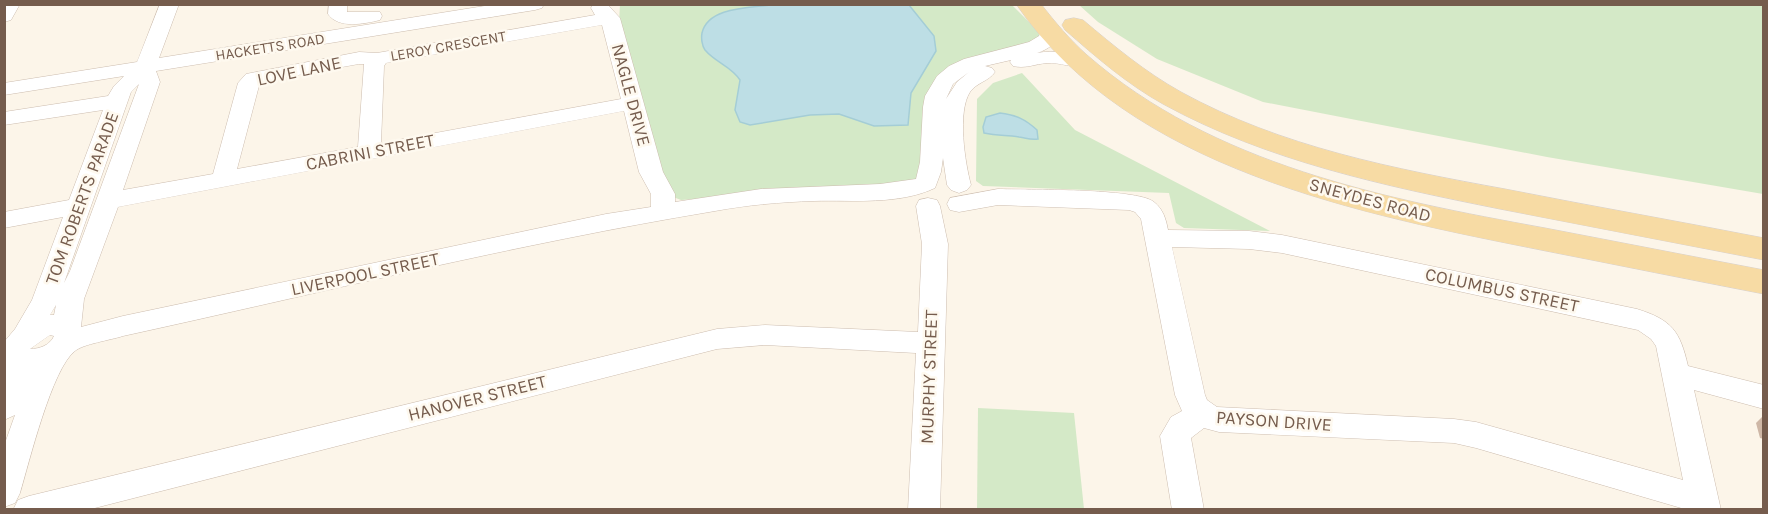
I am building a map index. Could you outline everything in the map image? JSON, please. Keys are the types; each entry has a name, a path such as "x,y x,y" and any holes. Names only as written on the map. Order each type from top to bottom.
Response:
{"main road":[{"name":"SNEYDES ROAD","path":"1028,4 1091,42 1122,66 1162,91 1208,115 1294,149 1387,176 1764,249"},
{"name":"SNEYDES ROAD","path":"1052,18 1079,61 1128,98 1188,133 1256,164 1325,189 1431,217 1764,282"}],"street":[{"path":"4,16 11,4"},
{"name":"TOM ROBERTS PARADE","path":"4,408 15,379 15,349 45,300 123,86 145,67 170,4"},
{"path":"338,4 338,15 346,19 448,4"},
{"name":"HACKETTS ROAD","path":"4,89 535,4"},
{"name":"LEROY CRESCENT","path":"369,152 374,65 379,59 608,9"},
{"name":"NAGLE DRIVE","path":"608,9 651,172 652,196 661,207"},
{"name":"MURPHY STREET","path":"924,510 935,244 926,194 933,164 935,103 943,84 957,72 977,62 1037,46 1048,39 1052,18"},
{"name":"LOVE LANE","path":"222,179 248,83 253,78 359,58 379,59"},
{"path":"959,196 954,169 955,107 958,94 966,84 992,69 1040,58 1079,61"},
{"name":"TOM ROBERTS PARADE","path":"4,493 39,388 65,338 70,298 108,201 150,81 145,67"},
{"path":"4,119 117,101"},
{"name":"CABRINI STREET","path":"108,201 632,103"},
{"name":"LIVERPOOL STREET","path":"15,349 32,361 65,338 606,222 635,219 661,207 688,209 714,202 792,194 886,192 926,194 944,180 959,196"},
{"name":"MURPHY STREET","path":"935,244 959,196"},
{"name":"PAYSON DRIVE","path":"959,196 1135,203 1151,213 1190,395 1194,406 1201,414 1219,420 1454,431 1476,435 1704,505"},
{"path":"4,220 79,206"},
{"name":"COLUMBUS STREET","path":"1157,238 1249,240 1282,244 1637,319 1657,327 1667,338 1704,505"},
{"name":"HANOVER STREET","path":"29,510 717,339 765,334 931,343"},
{"path":"1676,374 1764,397"},
{"path":"1188,510 1175,436 1182,426 1201,414"}],"green space":[{"path":"620,4 1012,5 1041,34 1041,39 952,71 918,183 681,200 668,195 619,23"},
{"path":"1079,5 1763,5 1763,194 1547,157 1263,102 1157,59 1098,22"},
{"path":"1022,73 1075,130 1270,231 1184,228 1176,223 1169,193 983,186 976,181 977,99 993,83"},
{"path":"978,408 1074,413 1084,509 977,509"}],"water":[{"path":"770,5 909,5 934,36 936,51 911,93 908,125 874,126 839,114 810,115 750,125 740,122 735,110 740,80 705,50 702,33 712,18 730,10"},
{"path":"1000,113 1016,116 1028,123 1037,130 1038,139 984,133 986,117"}]}
